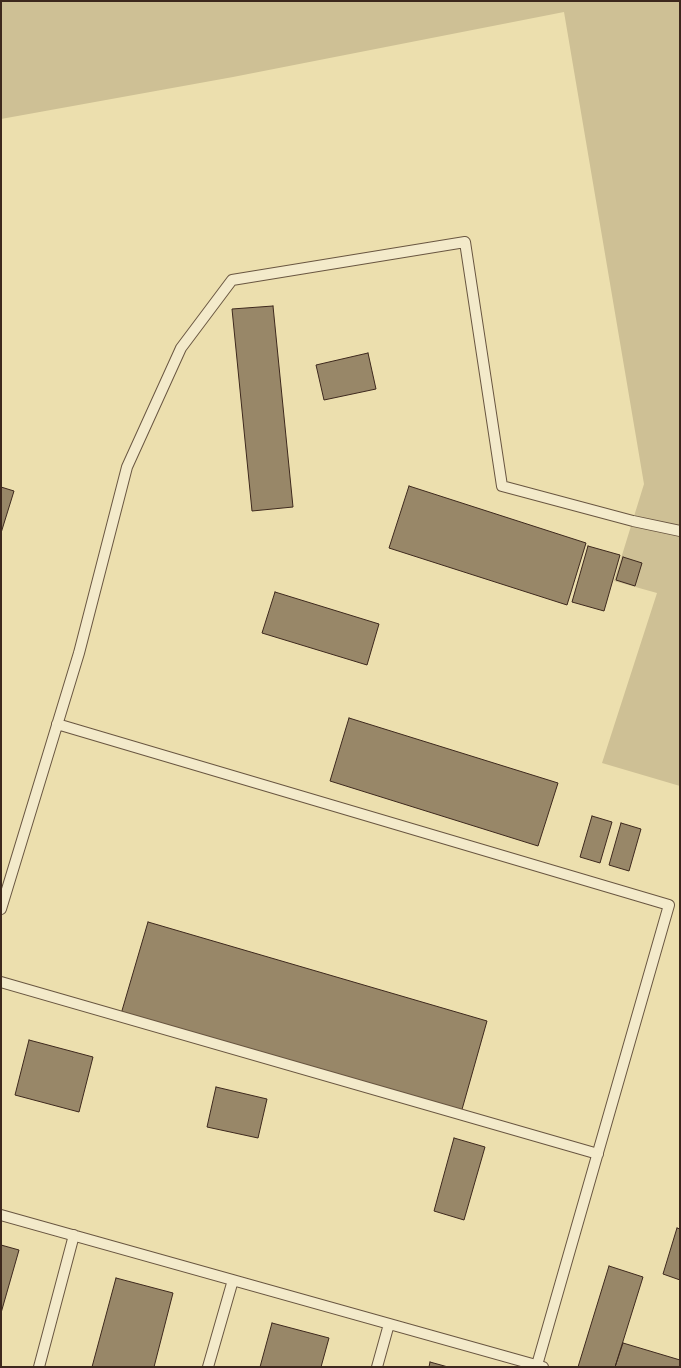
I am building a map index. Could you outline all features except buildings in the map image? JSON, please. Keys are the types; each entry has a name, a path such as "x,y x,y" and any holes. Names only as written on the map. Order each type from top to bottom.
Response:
{"lane":[{"path":"1,909 79,653 127,467 181,348 232,280 464,242 502,486 633,521 680,531"},
{"path":"1,1215 540,1366 598,1154 669,905 57,724"},
{"path":"1,982 598,1154"},
{"path":"39,1367 74,1235"},
{"path":"208,1367 233,1280"},
{"path":"376,1367 389,1324"}],"shaded area":[{"path":"1,1 680,1 680,786 602,763 657,593 614,581 644,484 564,12 233,77 1,119"}]}
